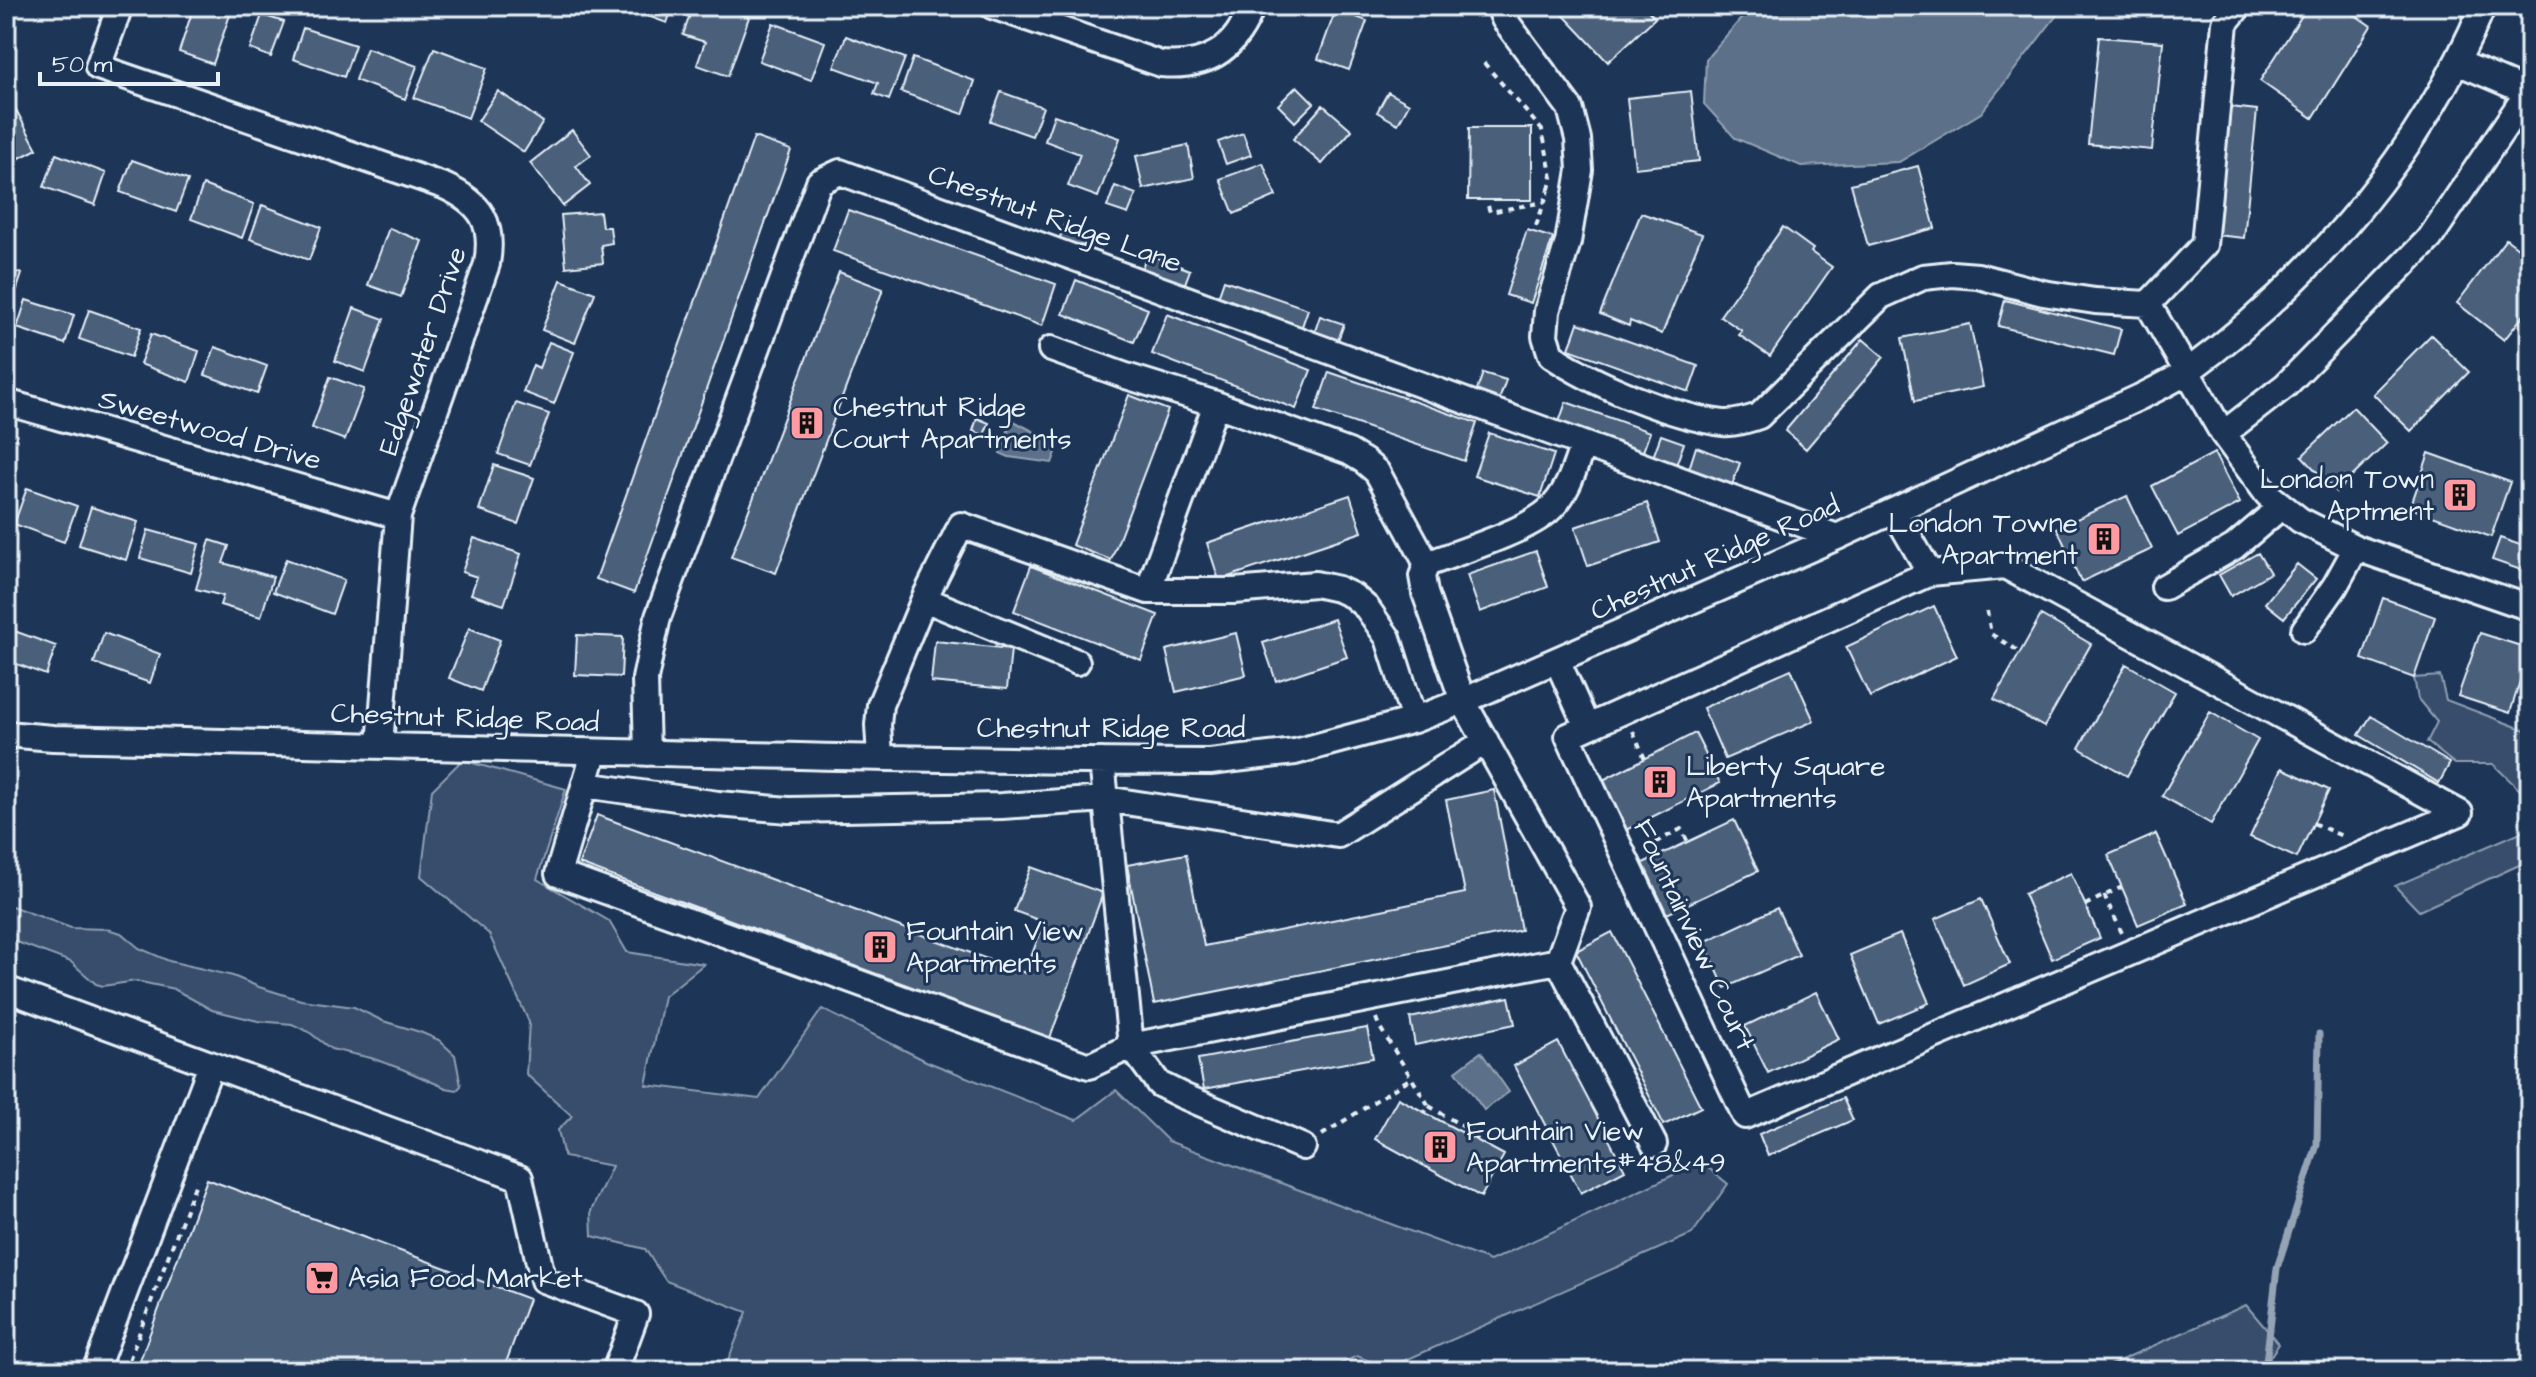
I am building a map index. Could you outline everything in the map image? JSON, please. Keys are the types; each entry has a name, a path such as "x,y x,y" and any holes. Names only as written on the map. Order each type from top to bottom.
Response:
{"street":[{"name":"Edgewater Drive","path":"120,6 98,67 444,186 466,196 478,208 487,226 491,245 487,264 398,516 380,745"},
{"path":"992,6 1161,64 1179,65 1198,63 1218,54 1245,25 1252,6"},
{"path":"1499,6 1504,19 1570,108 1578,139 1580,170 1568,242 1547,311 1545,336 1551,355 1597,383 1699,418 1725,423 1759,416 1881,296 1923,277 1952,274 1978,276 2043,293 2095,301 2148,304 2204,245 2225,23 2239,6"},
{"name":"Chestnut Ridge Road","path":"6,734 53,738 594,753 1210,762 1295,752 1414,720 1837,537 2140,397 2186,372 2266,308 2349,222 2420,125 2457,62 2483,6"},
{"path":"2223,434 2286,385 2430,238 2529,93 2457,62"},
{"name":"Chestnut Ridge Lane","path":"647,753 645,679 658,617 819,182 840,172 1837,537"},
{"path":"2148,304 2223,434 2267,494 2282,506 2300,520 2356,548 2530,608"},
{"path":"1051,349 1349,452 1377,472 1427,564"},
{"name":"Sweetwood Drive","path":"6,402 398,516"},
{"path":"1148,591 1216,404"},
{"path":"1583,444 1563,494 1548,511 1526,525 1427,564 1422,576 1425,593 1463,701 1578,907 1558,961 1654,1144"},
{"path":"2164,587 2234,547 2282,506"},
{"path":"1894,511 1930,573"},
{"path":"880,757 880,705 924,599 961,525 1148,591 1234,591 1315,584 1338,589 1367,608 1388,638 1414,720"},
{"path":"2304,630 2335,586 2356,548"},
{"path":"1557,660 1587,727 1930,573 2005,566 2460,813 2131,952"},
{"path":"924,599 1077,662"},
{"name":"Fountainview Court","path":"1587,727 1568,736 1745,1116 2131,952"},
{"path":"585,785 718,804 789,810 1002,806 1106,799 1338,835 1486,741"},
{"path":"594,753 558,874 1089,1066 1131,1046 1558,961"},
{"path":"1102,761 1131,1046 1159,1084 1196,1102 1310,1142"},
{"path":"6,989 520,1178 543,1280 636,1314 615,1371"},
{"path":"95,1371 211,1065"}],"path":[{"path":"1484,63 1542,130 1552,178 1548,192"},
{"path":"1488,206 1490,212 1544,202"},
{"path":"2530,401 2525,405 2526,413 2530,416"},
{"path":"1987,611 1991,634 2020,652"},
{"path":"1625,858 1681,829 1688,842"},
{"path":"2085,905 2122,887"},
{"path":"2104,895 2131,952"},
{"path":"1379,1026 1429,1106 1479,1136 1475,1140"},
{"path":"1310,1142 1411,1078"},
{"path":"1425,1112 1429,1106"},
{"path":"125,1371 197,1180"},
{"path":"169,1254 178,1257"}],"shaded area":[{"path":"1752,6 2064,6 1981,113 1899,162 1801,166 1735,138 1704,104 1706,59"},
{"path":"1012,420 1059,445 1052,463 1000,453"},
{"path":"2440,676 2446,700 2530,732 2530,800 2493,764 2455,764 2427,742 2437,722 2418,699 2414,678"},
{"path":"462,760 566,789 537,879 609,921 627,952 704,964 664,996 646,1085 759,1099 822,1009 928,1062 1076,1120 1116,1090 1168,1141 1490,1261 1701,1162 1728,1184 1692,1234 1388,1368 1357,1356 1325,1371 724,1371 747,1312 666,1281 645,1249 592,1236 591,1211 612,1166 564,1157 558,1130 572,1116 526,1074 529,1022 489,934 421,876 432,790"},
{"path":"2530,828 2530,860 2419,911 2395,886"},
{"path":"6,904 71,928 107,929 121,933 139,948 169,961 233,976 301,1000 354,1007 383,1021 420,1032 439,1040 455,1055 461,1086 457,1090 446,1088 371,1058 331,1049 309,1032 292,1024 258,1021 212,1010 174,989 136,981 103,986 96,984 71,962 6,938"},
{"path":"1481,1052 1509,1092 1484,1110 1456,1071"},
{"path":"2246,1305 2279,1344 2260,1371 2096,1371"}],"building":[{"path":"194,6 233,6 213,64 179,52"},
{"path":"620,6 673,6 667,23"},
{"path":"693,6 720,6 749,17 728,76 697,65 705,42 683,35"},
{"path":"1555,6 1644,6 1655,18 1608,62"},
{"path":"2308,6 2342,6 2371,26 2313,118 2260,81"},
{"path":"1336,9 1367,21 1349,70 1318,59"},
{"path":"262,15 284,22 271,57 250,49"},
{"path":"773,23 825,42 811,80 759,61"},
{"path":"303,28 355,45 344,77 293,59"},
{"path":"846,36 905,58 889,100 874,94 878,83 834,67"},
{"path":"2099,37 2163,42 2152,150 2088,144"},
{"path":"367,48 417,66 405,99 355,80"},
{"path":"434,48 487,68 468,118 414,98"},
{"path":"913,58 975,81 963,114 901,92"},
{"path":"1297,86 1314,103 1295,122 1278,105"},
{"path":"6,91 37,149 6,165"},
{"path":"498,91 543,122 524,152 478,121"},
{"path":"1691,91 1699,161 1635,168 1627,98"},
{"path":"1001,92 1043,107 1032,136 990,121"},
{"path":"1388,92 1409,104 1398,124 1377,112"},
{"path":"1323,105 1352,130 1322,164 1293,139"},
{"path":"2230,107 2257,110 2244,238 2216,235"},
{"path":"1054,115 1120,138 1098,197 1068,186 1080,154 1045,141"},
{"path":"1469,128 1532,128 1532,200 1468,200"},
{"path":"572,130 591,155 576,166 590,185 563,206 530,163"},
{"path":"1243,133 1251,155 1226,164 1218,142"},
{"path":"754,137 791,150 634,593 596,579"},
{"path":"1188,145 1194,178 1143,189 1136,156"},
{"path":"56,154 106,173 95,205 44,187"},
{"path":"132,160 188,180 176,212 120,192"},
{"path":"1263,163 1276,196 1234,214 1220,179"},
{"path":"1918,166 1935,228 1868,246 1851,184"},
{"path":"203,185 254,204 242,238 191,219"},
{"path":"1115,186 1136,194 1128,214 1107,207"},
{"path":"262,205 321,227 309,260 250,239"},
{"name":"Chestnut Ridge Court Apartments","path":"848,210 1056,284 1042,326 833,251"},
{"path":"600,212 602,227 610,227 612,243 601,245 603,263 566,267 561,215"},
{"path":"1641,213 1702,234 1662,334 1630,321 1629,326 1600,314"},
{"path":"1064,225 1088,233 1079,258 1056,250"},
{"path":"1783,227 1832,267 1770,356 1739,335 1742,331 1720,316"},
{"path":"389,228 422,241 401,297 368,285"},
{"path":"1527,230 1553,238 1531,303 1506,295"},
{"path":"2506,239 2530,257 2530,307 2504,340 2457,303"},
{"path":"1147,254 1190,270 1181,294 1138,279"},
{"path":"6,269 22,274 6,322"},
{"name":"Chestnut Ridge Court Apartments","path":"839,272 883,289 776,573 731,557"},
{"path":"561,280 595,293 575,343 542,330"},
{"name":"Chestnut Ridge Court Apartments","path":"1076,280 1148,309 1134,342 1063,314"},
{"path":"1224,280 1308,309 1299,335 1215,306"},
{"path":"26,300 74,315 65,344 17,328"},
{"path":"2005,300 2121,329 2114,355 1998,326"},
{"path":"354,308 384,319 365,372 335,361"},
{"path":"89,310 141,328 131,357 79,339"},
{"path":"1167,314 1311,370 1296,409 1152,354"},
{"path":"1320,316 1344,324 1335,348 1312,340"},
{"path":"1578,323 1698,366 1689,392 1569,349"},
{"path":"1970,324 1983,387 1915,401 1902,338"},
{"path":"151,334 199,351 189,382 140,364"},
{"path":"2431,335 2469,372 2411,431 2373,394"},
{"path":"1863,339 1884,357 1806,449 1785,431"},
{"path":"549,342 574,352 554,404 523,392 533,365 539,368"},
{"path":"215,347 267,366 257,394 205,375"},
{"path":"1329,372 1477,423 1464,461 1316,410"},
{"path":"1483,373 1506,380 1497,406 1474,398"},
{"path":"330,377 364,389 345,440 312,428"},
{"name":"Chestnut Ridge Court Apartments","path":"1129,395 1168,410 1111,560 1072,545"},
{"path":"1566,402 1650,432 1641,457 1557,428"},
{"path":"516,403 549,414 530,465 498,454"},
{"path":"2353,407 2387,443 2336,492 2302,456"},
{"path":"977,418 989,423 984,435 973,431"},
{"path":"1489,433 1554,454 1540,497 1474,476"},
{"path":"1661,435 1684,443 1675,468 1652,460"},
{"path":"1696,447 1740,463 1731,488 1688,472"},
{"path":"2214,453 2240,503 2178,536 2152,486"},
{"name":"London Town Aptment","path":"2429,453 2510,482 2491,537 2410,508"},
{"path":"494,465 534,478 518,524 479,510"},
{"path":"27,488 77,506 64,542 14,524"},
{"path":"1350,495 1362,532 1219,580 1207,543"},
{"name":"London Towne Apartment","path":"2127,496 2152,549 2081,582 2057,528"},
{"path":"1647,503 1660,542 1588,566 1575,527"},
{"path":"91,507 138,522 126,560 79,545"},
{"path":"148,530 199,544 191,573 140,558"},
{"path":"474,538 521,554 504,605 471,594 477,577 462,572"},
{"path":"2500,538 2529,548 2521,570 2492,560"},
{"path":"210,540 229,546 223,563 273,577 261,617 220,605 223,596 196,589"},
{"path":"1536,551 1548,587 1480,612 1467,575"},
{"path":"2258,553 2270,573 2231,596 2219,575"},
{"path":"286,559 344,580 332,614 273,592"},
{"path":"2297,564 2316,579 2284,618 2265,603"},
{"path":"1031,566 1158,615 1141,660 1014,611"},
{"path":"2383,598 2435,617 2414,678 2362,659"},
{"name":"Liberty Square Apartments","path":"1934,606 1957,656 1870,697 1846,647"},
{"path":"2041,615 2091,644 2044,727 1994,699"},
{"path":"1334,619 1347,657 1276,681 1263,643"},
{"path":"6,628 56,646 46,675 6,660"},
{"path":"469,628 500,640 481,691 449,678"},
{"path":"104,633 160,654 150,683 94,663"},
{"path":"1236,633 1246,675 1176,692 1166,650"},
{"path":"2480,633 2530,649 2510,713 2458,696"},
{"path":"577,635 623,637 621,677 575,675"},
{"path":"935,641 1011,649 1007,689 931,682"},
{"path":"2126,664 2175,692 2127,776 2079,748"},
{"name":"Liberty Square Apartments","path":"1791,669 1814,721 1725,759 1703,708"},
{"path":"2210,712 2258,740 2211,824 2162,796"},
{"path":"2371,716 2450,763 2439,783 2359,735"},
{"name":"Liberty Square Apartments","path":"1695,733 1720,783 1626,830 1601,781"},
{"path":"2282,768 2329,790 2297,858 2250,837"},
{"name":"Fountain View Apartments","path":"1494,790 1521,930 1154,1004 1127,865 1186,854 1204,946 1465,893 1446,800"},
{"name":"Fountain View Apartments","path":"597,815 1025,973 1044,922 1014,911 1031,867 1103,893 1050,1038 579,864"},
{"name":"Liberty Square Apartments","path":"1734,820 1758,871 1667,914 1643,863"},
{"path":"2156,834 2187,904 2138,925 2108,855"},
{"path":"2071,873 2100,938 2052,959 2024,894"},
{"path":"1981,899 2010,964 1964,985 1935,919"},
{"path":"1777,908 1799,955 1725,988 1704,942"},
{"path":"1612,932 1701,1107 1664,1125 1576,951"},
{"path":"1900,934 1929,1003 1879,1024 1850,955"},
{"path":"1816,992 1839,1039 1768,1073 1745,1026"},
{"path":"1509,997 1515,1024 1415,1045 1410,1018"},
{"path":"1367,1028 1373,1058 1204,1089 1198,1059"},
{"path":"1558,1042 1625,1170 1581,1193 1514,1066"},
{"name":"Fountain View Apartments#48&49","path":"1398,1098 1504,1155 1481,1197 1375,1139"},
{"path":"1843,1098 1853,1120 1768,1156 1759,1134"},
{"name":"Asia Food Market","path":"207,1179 529,1299 503,1371 136,1371"}],"waterway":[{"path":"2265,1371 2277,1268 2317,1145 2319,1034"}],"place":[{"name":"Chestnut Ridge Court Apartments","path":"807,423"},
{"name":"London Town Aptment","path":"2460,495"},
{"name":"London Towne Apartment","path":"2104,539"},
{"name":"Liberty Square Apartments","path":"1660,782"},
{"name":"Fountain View Apartments","path":"880,947"},
{"name":"Fountain View Apartments#48&49","path":"1440,1147"},
{"name":"Asia Food Market","path":"322,1278"}]}
